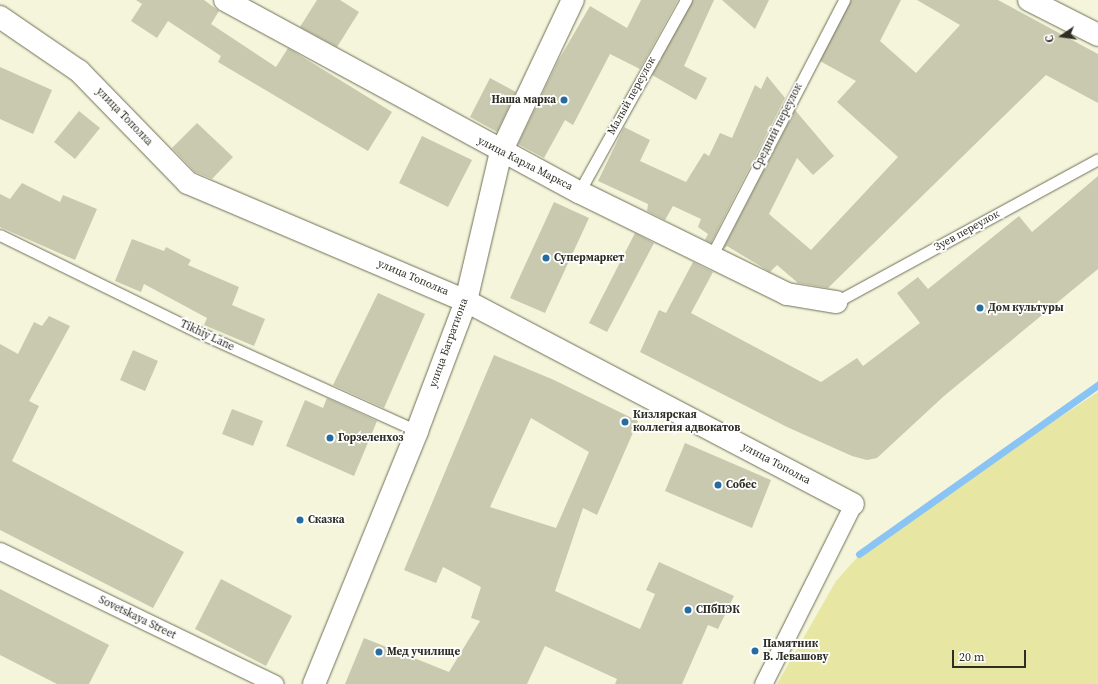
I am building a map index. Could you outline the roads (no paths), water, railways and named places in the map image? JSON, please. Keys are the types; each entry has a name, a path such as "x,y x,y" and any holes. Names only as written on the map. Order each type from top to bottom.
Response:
{"street":[{"name":"улица Карла Маркса","path":"225,0 501,152 579,192 712,255 788,294 836,302"},
{"name":"улица Багратиона","path":"314,684 417,431 466,301 501,152 573,0"},
{"path":"1029,0 1098,35"},
{"name":"улица Тополка","path":"0,17 79,71 188,183 466,301 853,504"},
{"path":"763,684 853,504"},
{"name":"Sovetskaya Street","path":"0,551 275,684"}],"lane":[{"name":"Малый переулок","path":"579,192 686,0"},
{"name":"Средний переулок","path":"712,255 844,0"},
{"name":"Зуев переулок","path":"836,302 1098,159"},
{"name":"Tikhiy Lane","path":"0,235 198,332 417,431"}],"waterway":[{"path":"859,554 1098,385"}],"place":[{"name":"Наша марка","path":"564,100"},
{"name":"Супермаркет","path":"546,258"},
{"name":"Дом культуры","path":"980,308"},
{"name":"Кизлярская коллегия адвокатов","path":"625,422"},
{"name":"Горзеленхоз","path":"330,438"},
{"name":"Собес","path":"718,485"},
{"name":"Сказка","path":"300,520"},
{"name":"СПбПЭК","path":"688,610"},
{"name":"Памятник В. Левашову","path":"755,651"},
{"name":"Мед училище","path":"379,652"}]}
